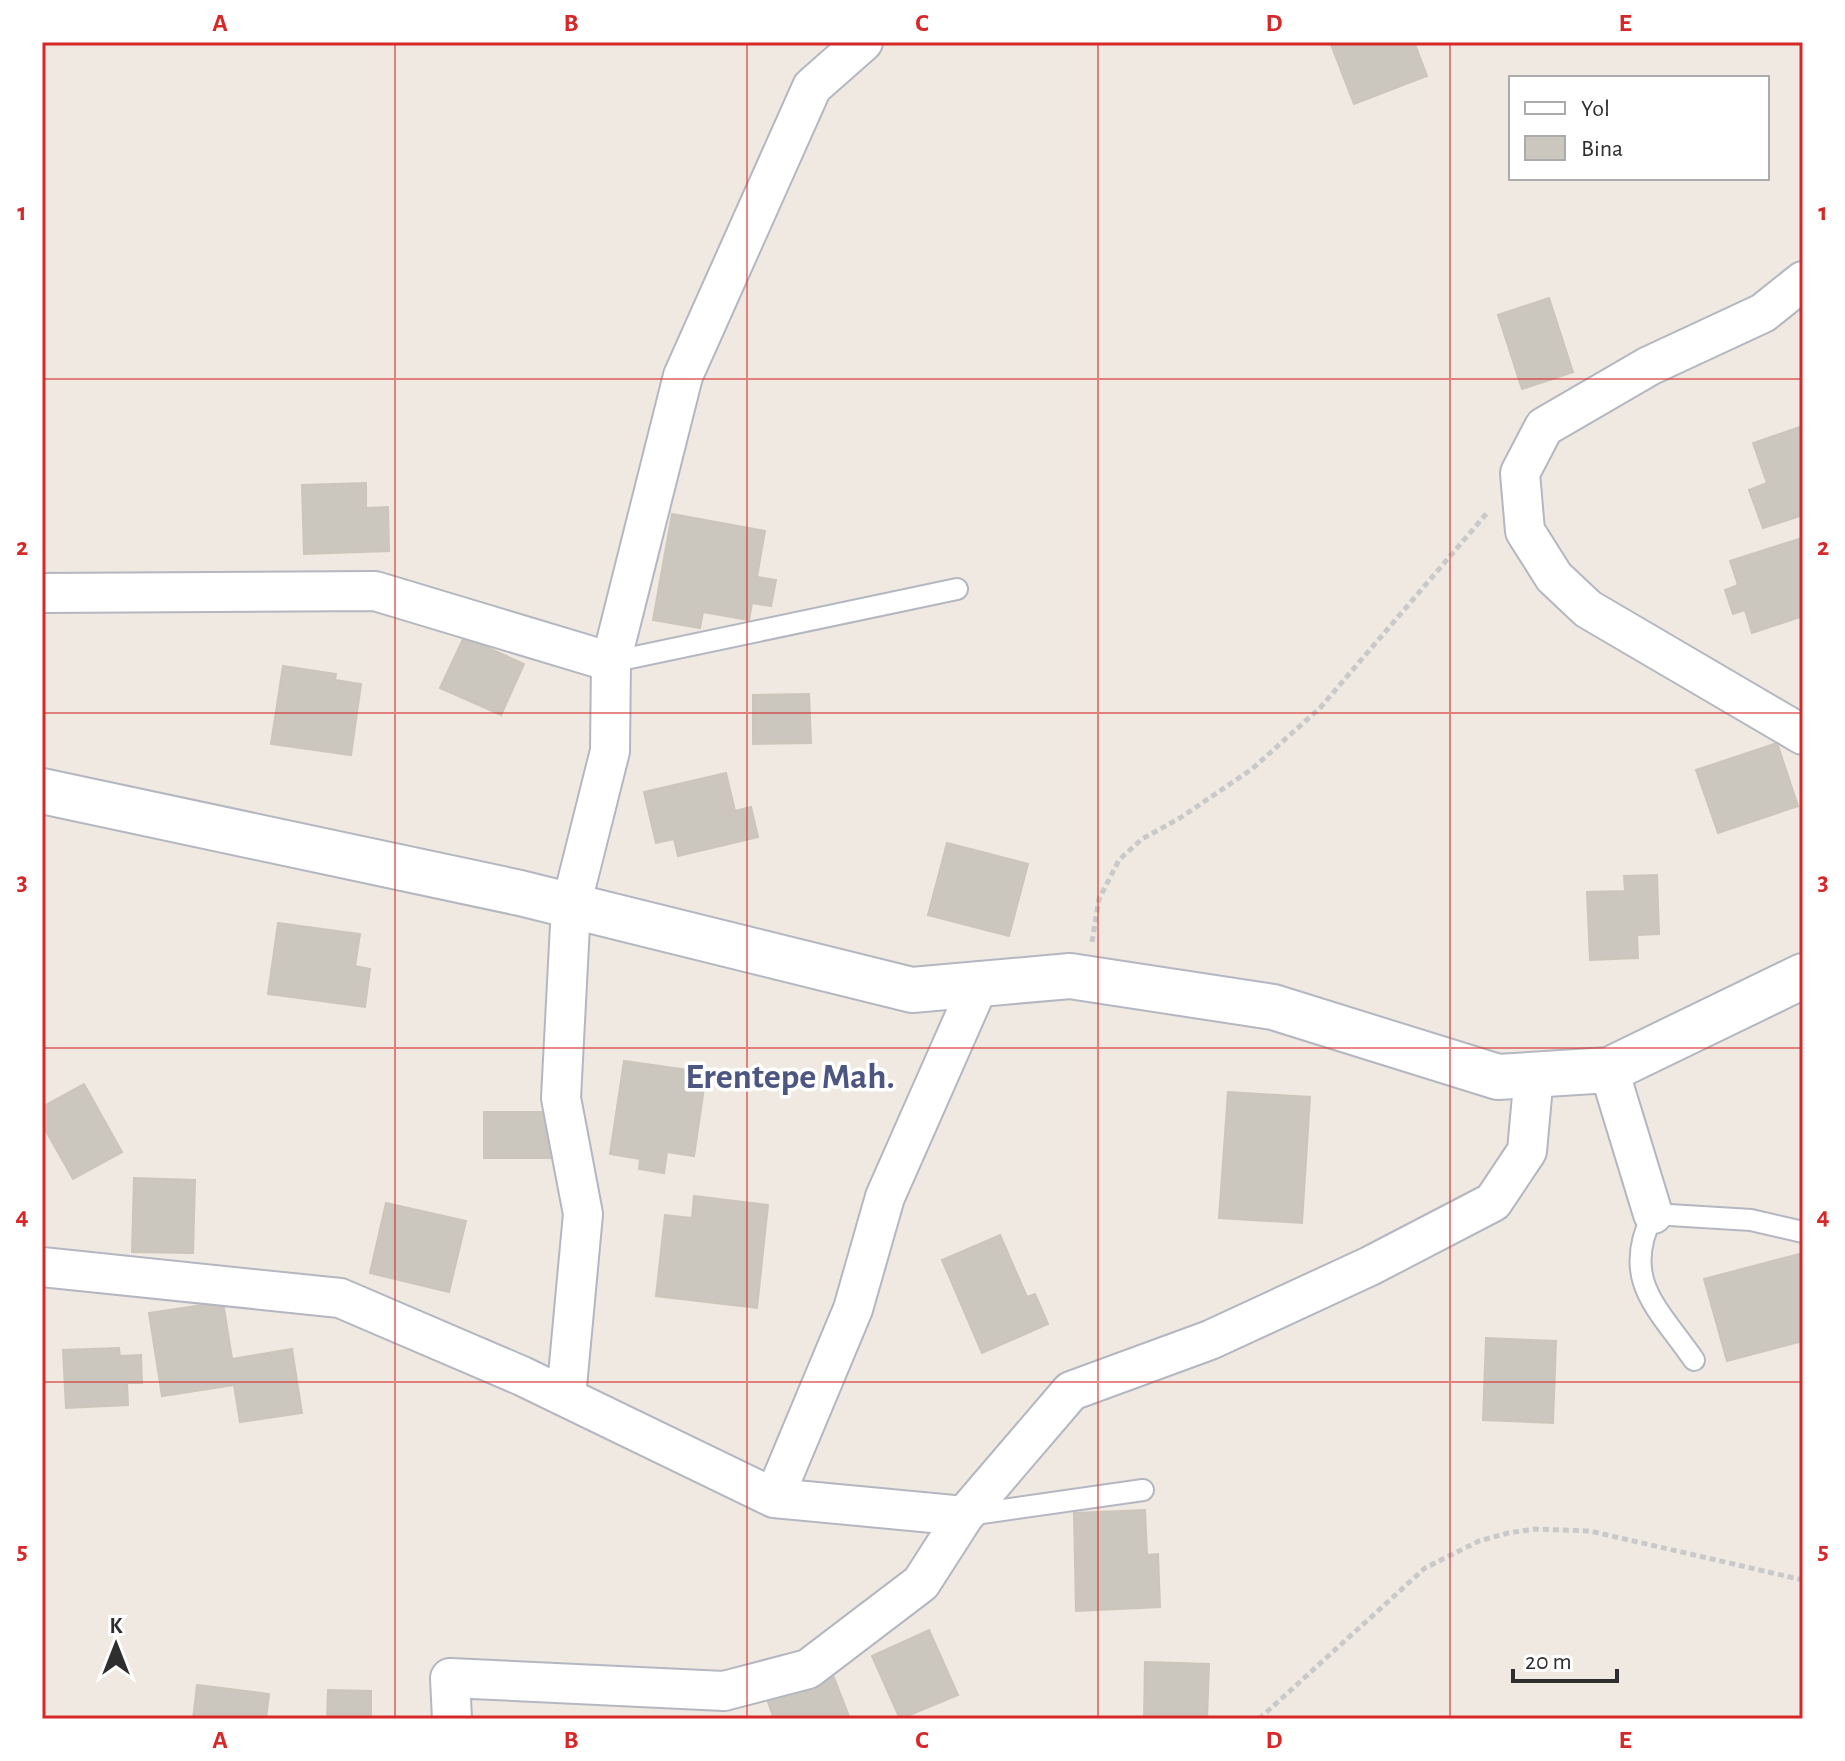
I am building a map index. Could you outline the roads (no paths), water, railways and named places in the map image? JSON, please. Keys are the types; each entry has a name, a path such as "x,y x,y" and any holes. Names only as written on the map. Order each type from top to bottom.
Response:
{"street":[{"path":"566,1397 583,1214 561,1098 571,906 610,751 611,662 683,376 812,87 863,42"},
{"path":"1803,281 1763,313 1649,366 1544,427 1520,473 1525,531 1554,577 1588,609 1803,735"},
{"path":"42,593 375,591 611,662"},
{"path":"42,791 571,906 912,990 1070,976 1085,978 1273,1007 1498,1077 1609,1070 1803,976"},
{"path":"774,1498 853,1309 885,1197 979,984"},
{"path":"1609,1070 1653,1214"},
{"path":"452,1719 450,1678 724,1691 808,1669 921,1583 964,1516 1071,1391 1210,1340 1370,1266 1493,1202 1527,1151 1534,1074"},
{"path":"42,1267 340,1298 566,1397 774,1498 964,1516"}],"lane":[{"path":"611,662 957,589"},
{"path":"1694,1360 1644,1289 1638,1262 1643,1235 1653,1214 1751,1220 1803,1232"},
{"path":"964,1516 1143,1490"}],"district":[{"name":"Erentepe Mah.","path":"790,1075"}]}
